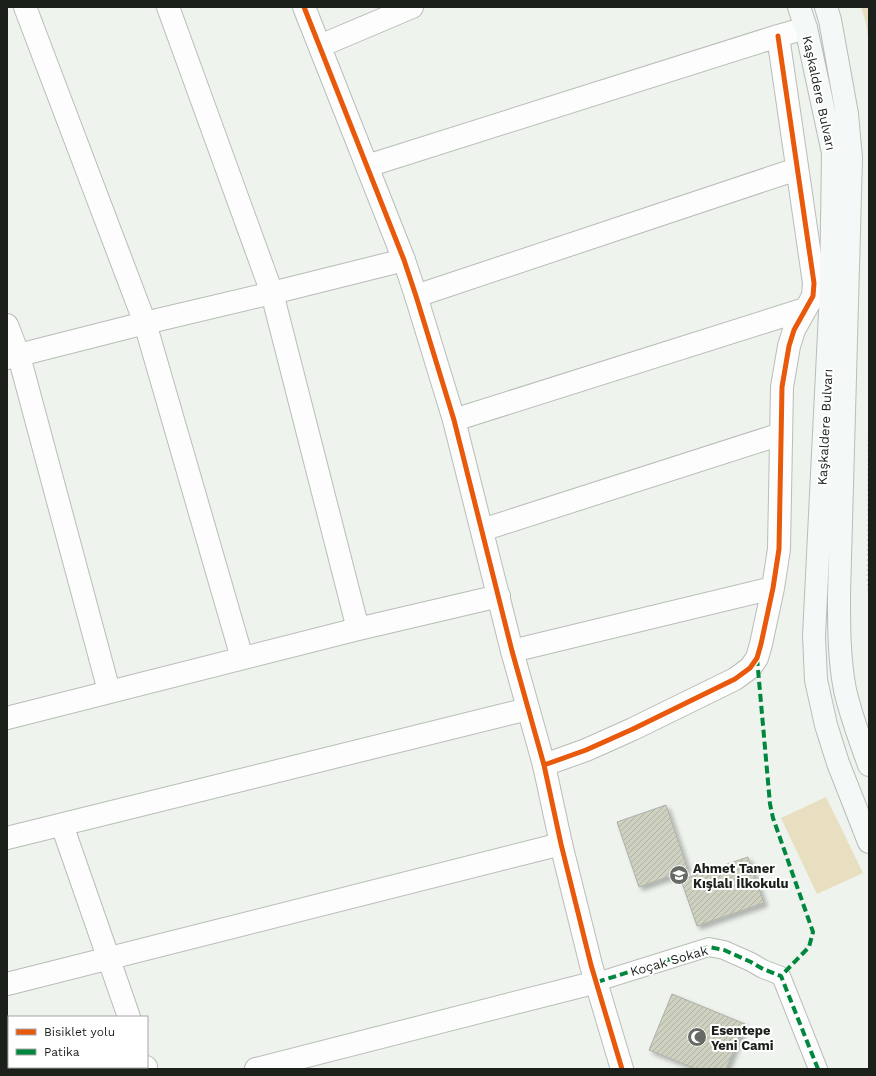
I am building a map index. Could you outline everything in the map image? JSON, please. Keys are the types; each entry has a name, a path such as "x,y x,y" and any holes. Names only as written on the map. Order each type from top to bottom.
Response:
{"main road":[{"name":"Kaşkaldere Bulvarı","path":"799,7 806,28 833,153 831,292 814,636 816,680 826,725 838,763 869,842"},
{"name":"Kaşkaldere Bulvarı","path":"826,7 830,20 847,114 851,158 839,595 840,643 845,689 855,729 869,765"}],"street":[{"path":"25,7 145,323 242,658"},
{"path":"168,7 272,293 358,629"},
{"path":"304,7 404,260 454,420 512,651 544,765 561,844 591,965 622,1069"},
{"path":"320,46 412,7"},
{"path":"367,166 806,28"},
{"path":"544,765 586,750 633,729 735,679 750,668 757,658 773,588 779,549 782,387 789,346 794,330 813,296 814,283 778,36"},
{"path":"416,296 797,170"},
{"path":"13,357 145,323 404,260"},
{"path":"454,420 805,309"},
{"path":"7,325 13,357 110,691"},
{"path":"482,530 781,434"},
{"path":"512,651 773,588"},
{"path":"7,718 358,629 499,596"},
{"path":"7,838 528,709"},
{"path":"62,825 128,1016"},
{"path":"7,984 561,844"},
{"name":"Koçak Sokak","path":"597,982 709,947 724,950 781,976 818,1069"},
{"path":"256,1069 597,982"}],"path":[{"path":"869,434 869,593"}],"green space":[{"path":"861,7 869,7 869,44 866,23"},
{"path":"826,797 863,873 817,894 781,818"}],"building":[{"path":"666,805 688,870 639,887 617,822"},
{"path":"748,857 764,903 697,926 681,880"},
{"name":"Esentepe Yeni Cami","path":"672,994 745,1024 726,1069 696,1069 649,1050"}],"marked path":[{"path":"757,658 770,804 773,818 813,932 809,947 781,976"},
{"path":"597,982 709,947 724,950 781,976 818,1069"}],"cycle path":[{"path":"304,7 404,260 454,420 512,651 544,765 561,844 591,965 622,1069"},
{"path":"544,765 586,750 633,729 735,679 750,668 757,658 773,588 779,549 782,387 789,346 794,330 813,296 814,283 778,36"}],"place":[{"name":"Ahmet Taner Kışlalı İlkokulu","path":"679,875"},
{"name":"Esentepe Yeni Cami","path":"697,1037"}]}
